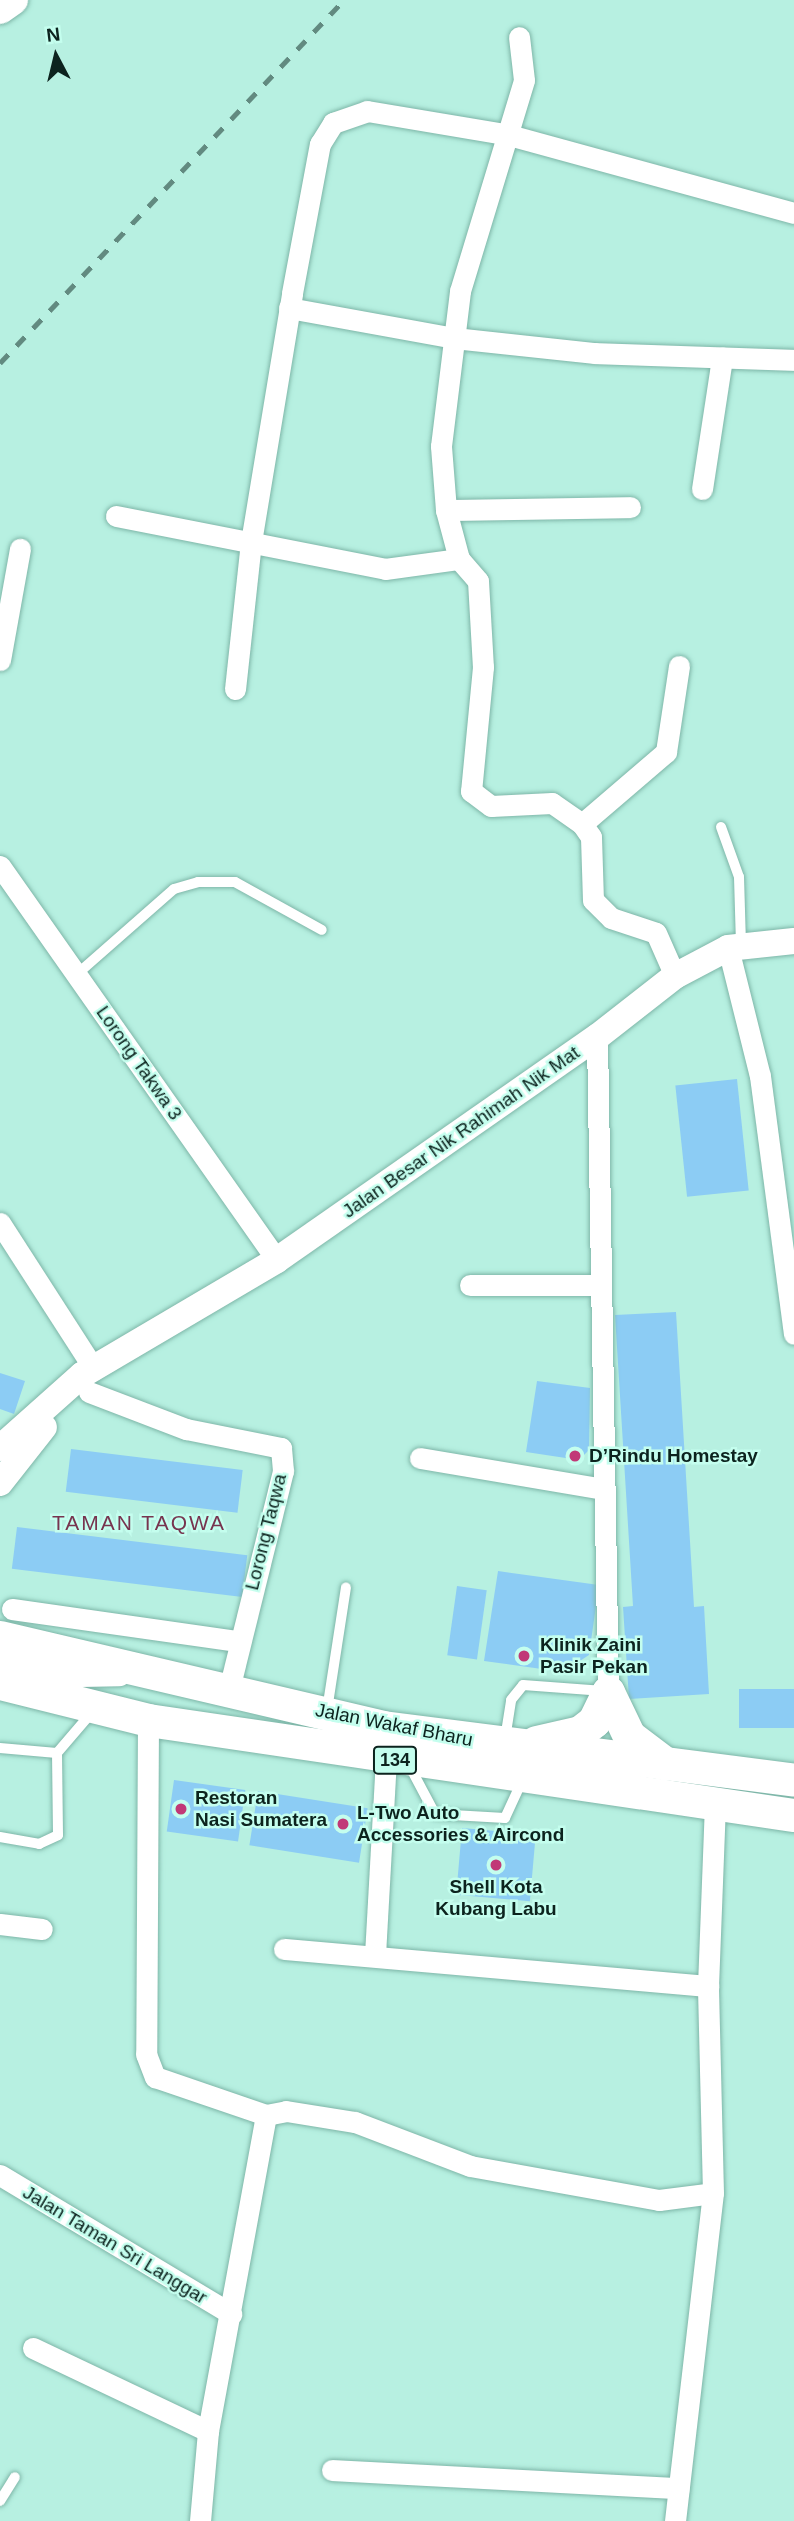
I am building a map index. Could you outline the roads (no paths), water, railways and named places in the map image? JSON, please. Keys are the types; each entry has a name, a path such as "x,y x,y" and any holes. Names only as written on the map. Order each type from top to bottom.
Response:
{"main road":[{"path":"0,9 13,0"},
{"name":"Jalan Wakaf Bharu","path":"4,1622 49,1648 327,1713 504,1745 794,1780"},
{"name":"Jalan Wakaf Bharu","path":"0,1682 95,1709 148,1720 397,1760 794,1815"},
{"path":"504,1745 580,1732 594,1721 608,1692"},
{"path":"608,1692 629,1736 669,1766"}],"street":[{"path":"519,37 524,80 505,134 460,291 440,453 446,510 459,559 478,581 483,667 471,791 491,806 552,803 582,824 591,837 593,900 611,918 656,933 675,976"},
{"path":"235,689 251,542 289,308 320,144 333,123 367,111 505,134 794,213"},
{"path":"289,308 454,338 595,353 794,360"},
{"path":"702,489 722,358"},
{"path":"446,510 631,507"},
{"path":"116,516 385,569 459,559"},
{"path":"0,660 20,549"},
{"path":"582,824 666,752 679,666"},
{"name":"Lorong Takwa 3","path":"0,866 277,1261"},
{"name":"Jalan Besar Nik Rahimah Nik Mat","path":"0,1483 34,1436 91,1380 135,1348 277,1261 597,1037 675,976 734,947 794,941"},
{"path":"734,947 760,1076 794,1334"},
{"path":"597,1037 608,1692"},
{"path":"0,1223 91,1380"},
{"path":"470,1285 601,1285"},
{"name":"Jalan Besar Nik Rahimah Nik Mat","path":"0,1448 51,1398 91,1380"},
{"name":"Lorong Taqwa","path":"91,1380 186,1429 281,1448 283,1471 238,1641 229,1690"},
{"path":"420,1458 604,1489"},
{"path":"4,1622 238,1641"},
{"path":"0,1656 91,1675 146,1672"},
{"name":"Jalan Wakaf Bharu","path":"0,1696 95,1709"},
{"path":"148,1720 148,2066 166,2083 266,2115 309,2112 355,2122 470,2166 659,2200 713,2193"},
{"path":"374,1955 397,1760"},
{"path":"675,2521 713,2193 708,1986 715,1805"},
{"path":"0,1924 42,1929"},
{"path":"284,1949 708,1986"},
{"path":"200,2521 208,2431 266,2115"},
{"name":"Jalan Taman Sri Langgar","path":"0,2175 231,2314"},
{"path":"33,2348 208,2431"},
{"path":"332,2470 679,2488"}],"lane":[{"path":"721,827 739,877 734,947"},
{"path":"76,975 174,889 198,882 235,883 322,930"},
{"path":"327,1713 346,1587"},
{"path":"504,1745 511,1700 523,1685 608,1692"},
{"path":"0,1837 39,1844 58,1835 57,1753 95,1709"},
{"path":"0,1748 57,1753"},
{"path":"397,1760 435,1814 505,1818 523,1778"},
{"path":"0,2501 15,2477"}],"railway":[{"path":"0,363 344,0"}],"place":[{"name":"D’Rindu Homestay","path":"575,1456"},
{"name":"Klinik Zaini Pasir Pekan","path":"524,1656"},
{"name":"Restoran Nasi Sumatera","path":"181,1809"},
{"name":"L-Two Auto Accessories & Aircond","path":"343,1824"},
{"name":"Shell Kota Kubang Labu","path":"496,1865"}],"district":[{"name":"TAMAN TAQWA","path":"139,1523"}]}
